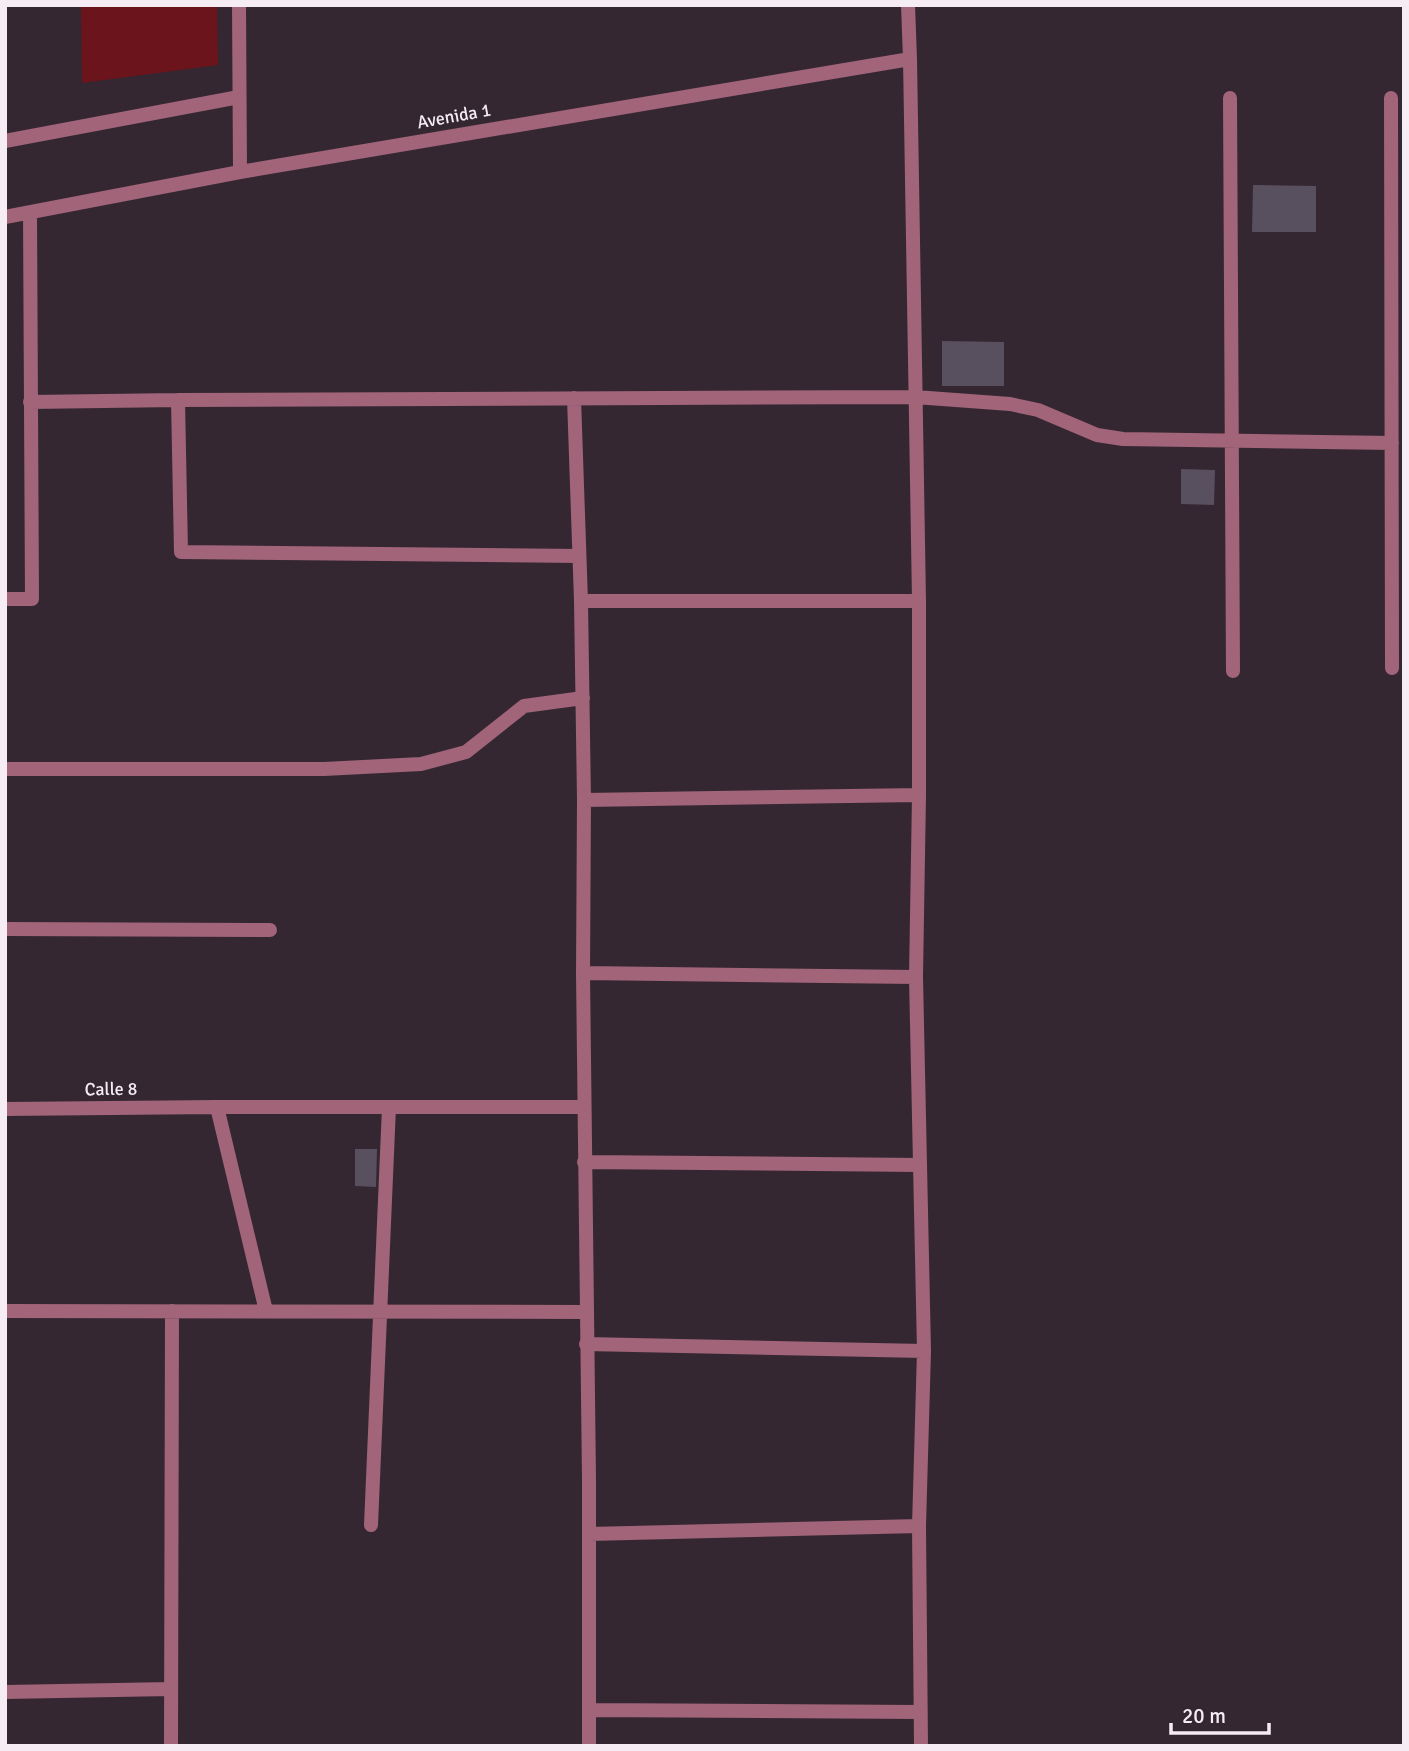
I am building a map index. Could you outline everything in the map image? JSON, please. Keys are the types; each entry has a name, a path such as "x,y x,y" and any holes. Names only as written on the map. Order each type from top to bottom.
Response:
{"street":[{"path":"239,5 240,172"},
{"path":"908,5 919,601 916,977 924,1352 919,1526 920,1746"},
{"name":"Avenida 1","path":"5,217 240,172 910,59"},
{"path":"5,141 239,97"},
{"path":"1230,98 1233,671"},
{"path":"1391,98 1392,668"},
{"path":"5,599 32,599 30,213"},
{"path":"30,402 915,397 1010,404 1038,410 1097,435 1123,439 1392,443"},
{"path":"574,398 583,698 589,1746"},
{"path":"178,400 181,552 579,556"},
{"path":"581,601 919,601"},
{"path":"5,769 324,769 421,764 466,752 524,706 583,698"},
{"path":"584,800 919,795"},
{"path":"5,929 270,930"},
{"path":"583,973 916,977"},
{"path":"217,1107 266,1311"},
{"path":"371,1525 389,1107"},
{"name":"Calle 8","path":"5,1109 584,1107"},
{"path":"584,1162 919,1165"},
{"path":"5,1311 586,1312"},
{"path":"171,1746 172,1311"},
{"path":"586,1344 924,1352"},
{"path":"589,1534 919,1526"},
{"path":"5,1692 171,1689"},
{"path":"589,1710 920,1712"}],"shaded area":[{"path":"81,5 217,5 218,65 82,83"}],"building":[{"path":"1253,185 1316,186 1316,232 1252,232"},
{"path":"942,341 1004,342 1004,386 942,386"},
{"path":"1181,469 1215,470 1214,505 1181,504"},
{"path":"355,1149 377,1149 376,1187 355,1186"}]}
